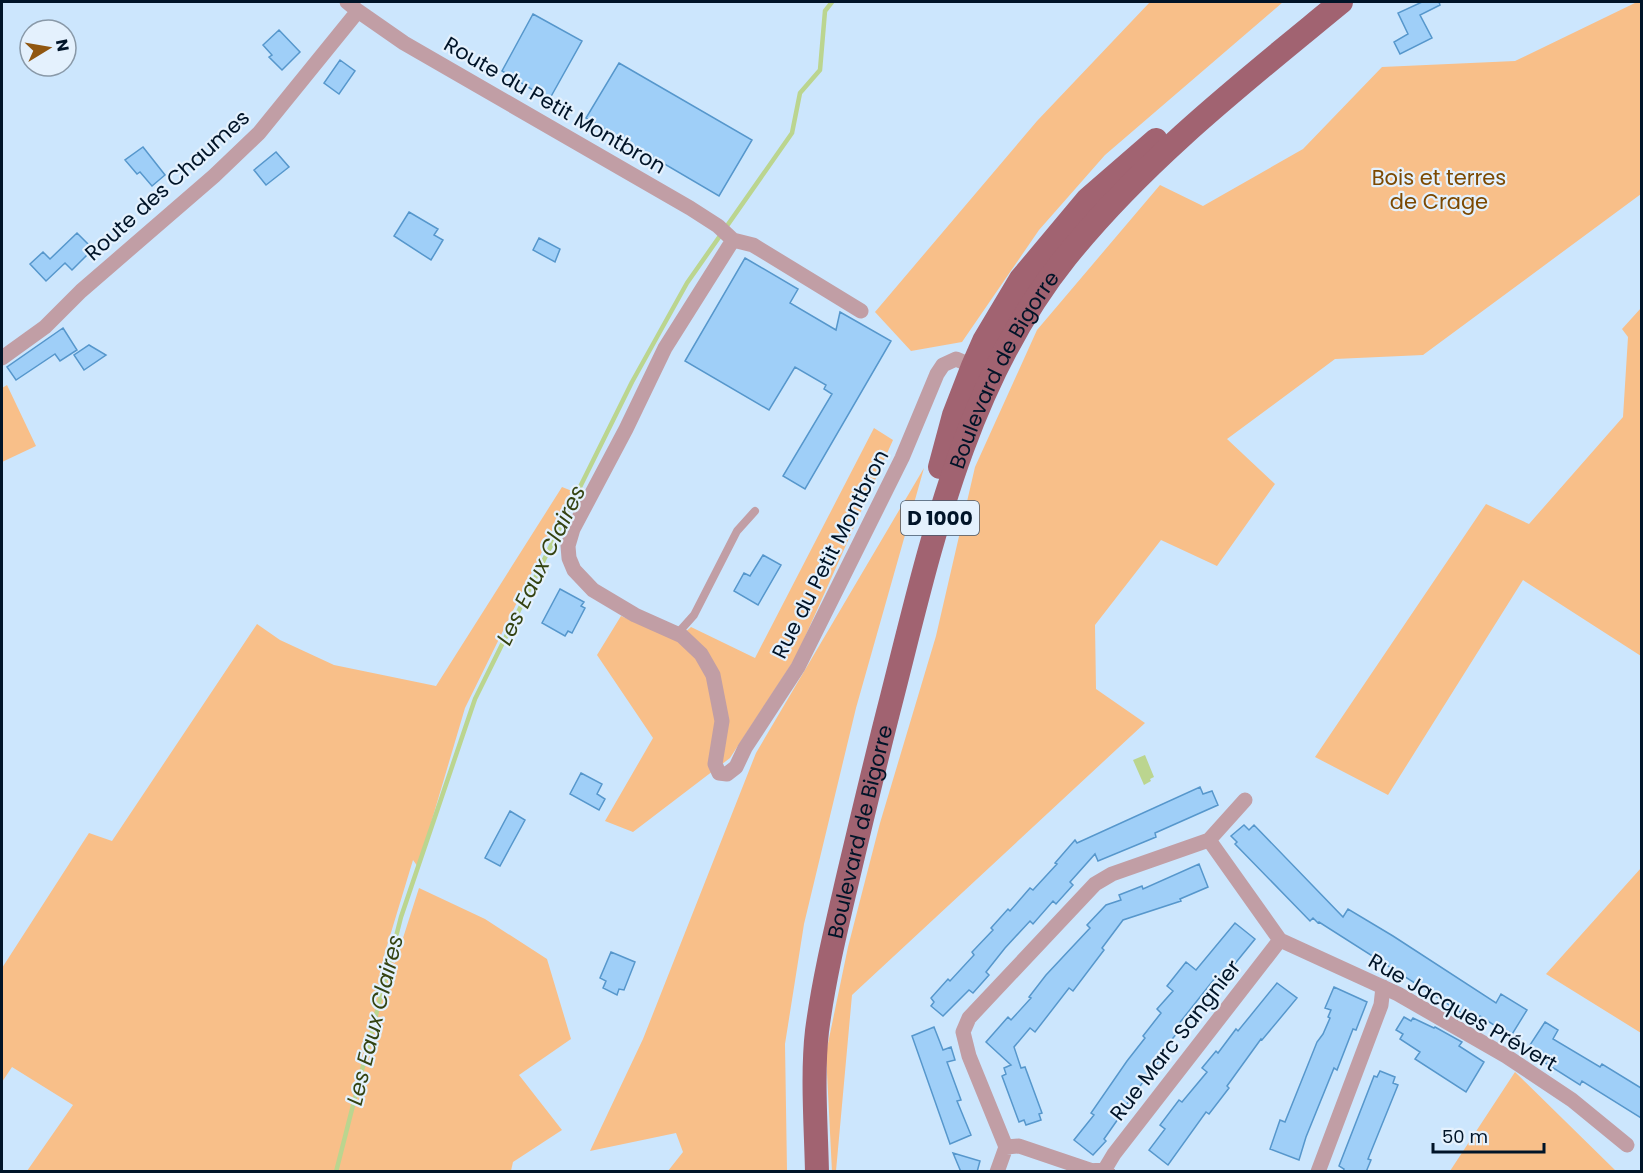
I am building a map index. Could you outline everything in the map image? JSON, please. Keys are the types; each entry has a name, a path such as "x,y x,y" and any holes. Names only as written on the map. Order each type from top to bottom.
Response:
{"main road":[{"name":"Boulevard de Bigorre","path":"806,1172 804,1116 808,1025 814,976 825,922 919,542 954,416 984,341 1021,279 1088,199 1321,2"},
{"name":"Boulevard de Bigorre","path":"818,1172 817,1034 826,977 928,556 974,417 1016,330 1065,259 1123,192 1189,130 1341,2"}],"street":[{"name":"Route du Petit Montbron","path":"353,6 404,43 544,122 727,234 753,245 861,311"},
{"name":"Route des Chaumes","path":"2,358 45,327 81,291 214,176 259,133 353,6"},
{"path":"677,634 635,615 593,590 574,570 569,558 568,546 573,529 626,429 665,348 727,234"},
{"name":"Rue du Petit Montbron","path":"677,634 701,654 713,675 722,721 715,764 719,773 727,774 736,767 745,748 798,667 902,458 943,365 956,359 973,366"},
{"path":"997,1172 1006,1147 969,1056 963,1032 969,1018 1095,884 1112,874 1209,840 1245,800"},
{"path":"1209,840 1280,940"},
{"name":"Rue Jacques Prévert","path":"1280,940 1383,987 1506,1056 1572,1100 1627,1144"},
{"name":"Rue Marc Sangnier","path":"1107,1170 1114,1154 1280,940"},
{"path":"1318,1172 1381,1005 1383,987"},
{"path":"1006,1147 1019,1146 1093,1172 1107,1170"}],"lane":[{"path":"677,634 694,615 737,531 755,511"}],"green space":[{"path":"1150,2 1283,2 1105,155 1039,230 962,342 911,351 875,312 1037,121"},
{"name":"Bois et terres de Crage","path":"1641,2 1641,194 1423,355 1335,359 1227,439 1275,484 1217,566 1161,540 1095,625 1096,689 1145,723 852,995 836,1171 832,1172 826,1053 848,947 880,823 936,636 975,467 1037,330 1160,185 1203,206 1303,149 1382,67 1515,61"},
{"path":"1641,308 1641,656 1523,580 1388,795 1315,757 1486,504 1529,524 1623,417 1628,337 1622,329"},
{"path":"7,385 36,446 2,462 2,388"},
{"path":"874,428 893,440 796,657 730,758 633,832 605,821 653,738 597,655 621,616 676,640 691,627 755,658"},
{"path":"924,468 856,708 804,924 785,1044 787,1171 668,1171 683,1152 676,1133 590,1151 643,1039 756,753"},
{"path":"562,487 572,491 465,708 418,867 413,860 383,959 395,963 419,888 485,919 547,959 571,1039 519,1075 562,1130 513,1162 511,1171 27,1171 73,1105 12,1067 2,1082 2,968 89,833 112,841 257,624 280,640 334,665 436,686"},
{"path":"1641,868 1641,1033 1546,974"},
{"path":"1515,1072 1616,1171 1450,1171"}],"shaded area":[{"path":"1145,755 1154,777 1144,785 1133,760"}],"building":[{"path":"1422,2 1439,2 1440,5 1420,15 1432,38 1400,54 1394,42 1408,34 1398,13"},
{"path":"533,14 582,41 549,100 502,71"},
{"path":"279,30 300,52 282,70 269,57 272,55 263,45"},
{"path":"340,60 355,71 339,94 324,83"},
{"path":"619,63 752,140 719,196 586,118"},
{"path":"143,147 165,175 152,186 125,160"},
{"path":"276,152 289,167 266,185 254,170"},
{"path":"409,212 438,229 434,235 443,240 431,260 394,236"},
{"path":"77,233 93,249 72,270 65,263 46,281 30,264 43,252 50,259"},
{"path":"539,238 560,249 555,262 533,250"},
{"path":"745,258 798,289 790,303 836,330 840,312 891,341 805,489 783,476 832,394 824,389 826,385 795,367 769,410 685,361"},
{"path":"63,328 77,350 60,361 55,354 16,380 7,367"},
{"path":"89,345 106,355 84,370 74,355"},
{"path":"763,555 781,565 758,605 734,591 744,573 750,576"},
{"path":"560,589 584,602 581,606 585,608 572,633 568,631 565,636 542,623"},
{"path":"581,773 602,784 597,794 605,799 599,810 570,794"},
{"path":"1200,787 1203,794 1212,791 1218,805 1155,833 1156,837 1098,861 1095,854 1070,882 1073,885 1056,904 1053,901 1033,924 1030,921 1005,948 986,972 989,975 973,993 969,990 943,1016 931,1006 934,1002 931,998 974,955 972,952 993,930 991,928 1030,888 1033,890 1075,840 1077,843"},
{"path":"510,811 525,820 500,866 485,858"},
{"path":"1244,825 1249,830 1254,825 1343,917 1348,909 1496,1003 1501,994 1527,1010 1511,1036 1480,1016 1476,1022 1313,918 1310,921 1235,844 1237,842 1231,836"},
{"path":"1199,864 1208,887 1180,899 1181,901 1123,920 1073,991 1069,988 1035,1032 1030,1028 1014,1047 1021,1068 1025,1067 1042,1113 1039,1114 1041,1120 1026,1125 1024,1120 1019,1122 1002,1076 1006,1074 1004,1068 1011,1065 986,1042 1008,1017 1011,1020 1031,998 1029,997 1046,975 1090,928 1087,925 1106,905 1121,900 1119,895 1142,886 1143,889"},
{"path":"1235,923 1255,939 1220,982 1215,978 1174,1030 1177,1033 1124,1108 1104,1139 1106,1141 1093,1155 1074,1140 1094,1115 1091,1113 1161,1013 1157,1009 1173,991 1167,986 1186,962 1196,970"},
{"path":"611,952 635,962 624,990 619,989 617,995 603,988 606,981 600,978"},
{"path":"1277,983 1297,998 1261,1039 1227,1086 1229,1088 1209,1114 1206,1112 1168,1165 1149,1150 1165,1129 1160,1125 1179,1100 1182,1102 1207,1072 1202,1068 1216,1051 1218,1053 1236,1029 1238,1031"},
{"path":"1334,987 1367,1002 1356,1030 1353,1029 1337,1070 1334,1068 1299,1160 1270,1149 1280,1120 1285,1122 1317,1042 1330,1018 1328,1017 1331,1010 1325,1008"},
{"path":"1404,1017 1411,1021 1413,1018 1435,1027 1462,1042 1459,1046 1484,1062 1466,1092 1415,1059 1420,1052 1400,1039 1403,1034 1396,1030"},
{"path":"1545,1022 1558,1030 1553,1039 1600,1067 1602,1064 1641,1088 1641,1118 1582,1081 1580,1085 1539,1059 1541,1056 1528,1048"},
{"path":"934,1027 943,1050 951,1047 955,1060 947,1062 961,1100 957,1101 971,1135 950,1144 912,1036"},
{"path":"1380,1071 1395,1077 1393,1083 1398,1085 1368,1159 1371,1160 1366,1172 1343,1172 1344,1169 1339,1166 1374,1076 1377,1077"},
{"path":"953,1153 980,1161 977,1172 961,1172"}],"waterway":[{"name":"Les Eaux Claires","path":"336,1172 401,917 475,699 632,382 687,283 792,133 800,93 820,70 825,11 832,2"}]}
